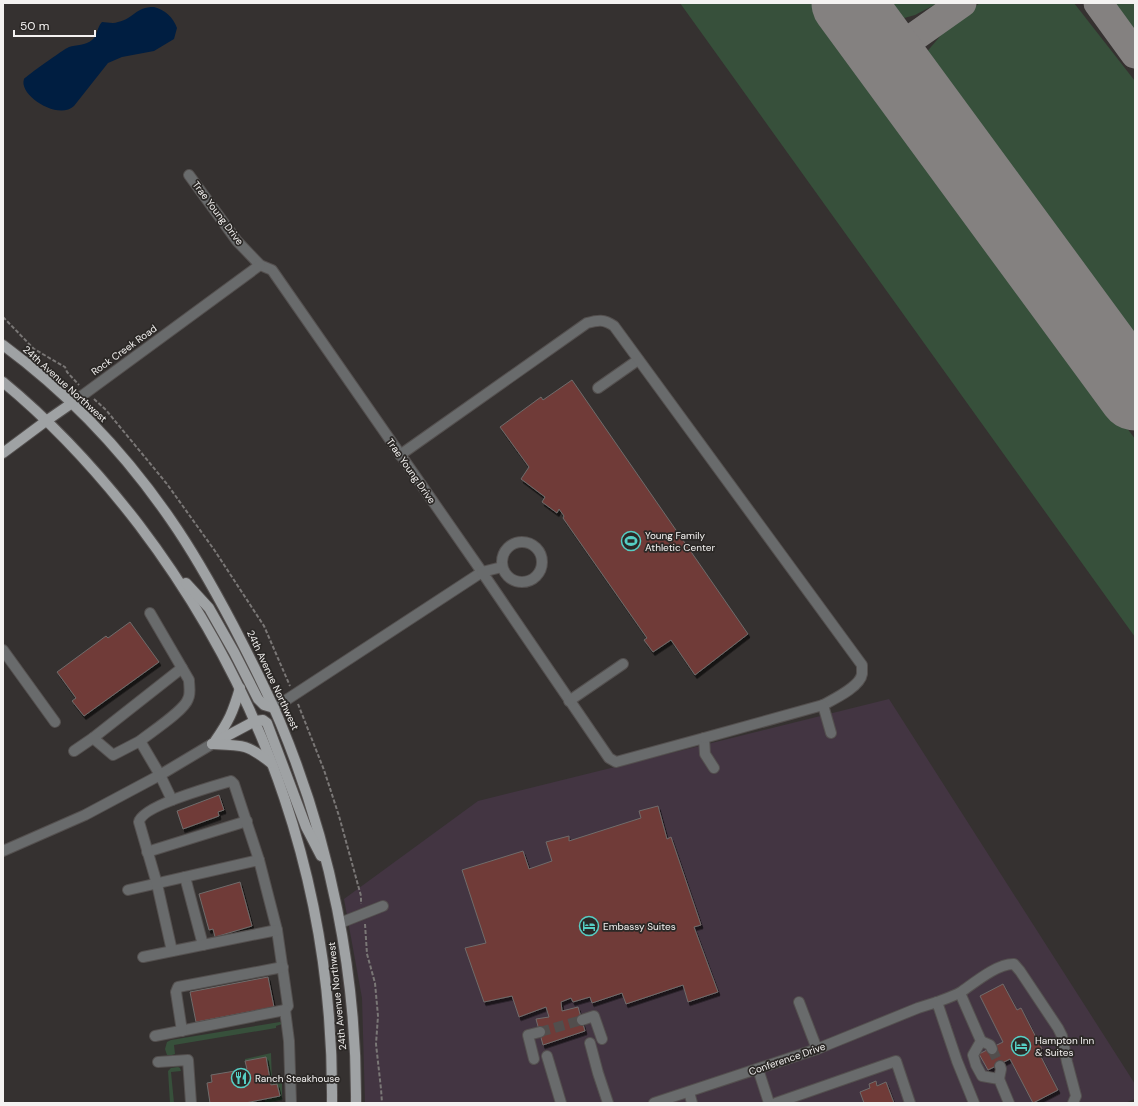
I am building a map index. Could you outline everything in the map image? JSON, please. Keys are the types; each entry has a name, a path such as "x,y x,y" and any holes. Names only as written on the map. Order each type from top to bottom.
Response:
{"main road":[{"name":"24th Avenue Northwest","path":"4,346 72,403 122,456 151,492 172,521 219,599 274,708 305,788 320,836 340,924 351,999 355,1050 356,1103"},
{"name":"24th Avenue Northwest","path":"3,382 24,399 98,475 129,513 188,594 214,637 240,688 272,764 296,836 308,880 316,917 329,1010 332,1103"},
{"name":"Rock Creek Road","path":"3,453 72,403"},
{"path":"166,562 209,608 258,699 264,706 274,708"},
{"path":"212,744 230,719 240,688"},
{"path":"212,744 255,721 263,720 268,723 306,827 328,869"},
{"path":"212,744 247,747 272,764"}],"street":[{"name":"Trae Young Drive","path":"189,175 237,241 260,265 272,270 400,455 482,572 608,758 616,762 823,705 840,696 855,685 862,676 862,665 614,326 608,321 598,320 587,323 400,455"},
{"name":"Rock Creek Road","path":"72,403 260,265"},
{"path":"598,388 638,360"},
{"path":"274,708 482,572 502,567"},
{"path":"93,738 113,755 140,741 183,708 188,699 190,690 189,680 150,613"},
{"path":"3,650 55,722"},
{"path":"570,701 622,664"},
{"path":"74,751 93,738 182,668"},
{"path":"823,705 831,733"},
{"path":"704,738 705,754 714,768"},
{"path":"140,741 160,774 172,800"},
{"path":"3,851 85,815 212,744"},
{"path":"172,951 157,884 139,822 140,819 142,816 172,800 231,781 234,784 247,821 259,860 277,930 288,1006 285,1010 289,1041 291,1103"},
{"path":"147,852 247,821"},
{"path":"128,890 259,860"},
{"path":"185,877 203,945"},
{"path":"340,924 382,906"},
{"path":"143,957 277,930"},
{"name":"Conference Drive","path":"654,1103 817,1049 918,1008 960,993 974,981 994,970 1014,964 1062,1036 1076,1096 1073,1103"},
{"path":"182,1031 176,992 178,987 283,967"},
{"path":"960,993 981,1041 990,1045 992,1049"},
{"path":"800,1002 817,1049"},
{"path":"937,1002 957,1061 974,1103"},
{"path":"156,1036 285,1010"},
{"path":"582,1020 594,1016 602,1039"},
{"path":"534,1059 528,1035 540,1032"},
{"path":"981,1041 973,1055 976,1065 982,1076 999,1079"},
{"path":"590,1043 608,1103"},
{"path":"547,1056 561,1103"},
{"path":"158,1062 188,1060 191,1103"},
{"path":"776,1103 896,1061 910,1103"},
{"path":"1000,1066 1001,1069 999,1079 1009,1103"},
{"path":"758,1069 769,1103"},
{"path":"689,1092 692,1103"}],"shaded area":[{"path":"889,699 1135,1084 1135,1099 1125,1103 365,1103 362,998 344,899 478,801"}],"green space":[{"path":"680,3 815,3 1135,439 1135,637"},
{"path":"876,3 938,3 915,15 890,22"},
{"path":"980,3 1074,3 1135,81 1135,355 919,61 942,34 967,12"},
{"path":"1106,3 1135,3 1135,47 1132,42"},
{"path":"280,1022 282,1024 276,1026 276,1028 174,1045 175,1054 172,1055 167,1055 165,1049 167,1042 171,1040"},
{"path":"271,1053 272,1082 282,1082 282,1100 265,1103 265,1099 280,1096 277,1084 271,1085 266,1057 245,1061 245,1059"},
{"path":"178,1067 181,1071 171,1072 174,1103 170,1103 168,1071 171,1068"}],"water":[{"path":"154,7 165,12 173,20 177,28 174,39 154,51 122,57 108,63 74,106 67,110 50,108 33,99 27,92 24,85 24,79 69,47 81,45 94,39 102,22 116,23 143,9"}],"building":[{"name":"Young Family Athletic Center","path":"572,380 748,634 695,675 671,640 653,652 644,640 647,638 563,518 564,516 559,509 557,513 542,502 545,497 521,479 529,467 500,427 541,397 543,400"},
{"path":"130,622 159,662 84,716 72,701 76,698 57,672 106,636 108,638"},
{"path":"219,795 224,810 218,812 219,816 183,829 177,811"},
{"name":"Embassy Suites","path":"658,806 667,839 671,837 701,925 694,927 718,992 688,1002 683,985 626,1004 622,993 592,1003 590,997 573,1002 571,998 561,1002 562,1011 578,1007 585,1031 543,1045 536,1019 549,1017 546,1007 519,1017 512,996 484,1002 465,948 486,943 462,870 523,851 529,869 552,861 546,842 569,836 569,841 641,818 639,811"},
{"path":"240,882 252,926 215,937 213,929 209,930 199,894"},
{"path":"268,977 274,1007 196,1022 190,992"},
{"path":"1003,984 1017,1010 1021,1008 1042,1049 1038,1051 1058,1090 1033,1103 1010,1059 988,1070 979,1054 1003,1042 980,996"},
{"name":"Ranch Steakhouse","path":"266,1057 271,1085 277,1084 280,1096 245,1103 210,1103 207,1083 212,1082 211,1075 247,1069 245,1061"},
{"path":"876,1081 877,1086 886,1082 894,1103 864,1103 860,1092 870,1088 869,1084"}],"taxiway":[{"path":"887,56 962,3"},
{"path":"1098,3 1135,54"}],"runway":[{"path":"848,3 1135,394"}],"tunnel":[{"path":"540,1032 582,1020"},
{"path":"992,1049 1000,1066"}],"place":[{"name":"Young Family Athletic Center","path":"631,541"},
{"name":"Embassy Suites","path":"589,926"},
{"name":"Hampton Inn & Suites","path":"1021,1046"},
{"name":"Ranch Steakhouse","path":"241,1078"}]}
